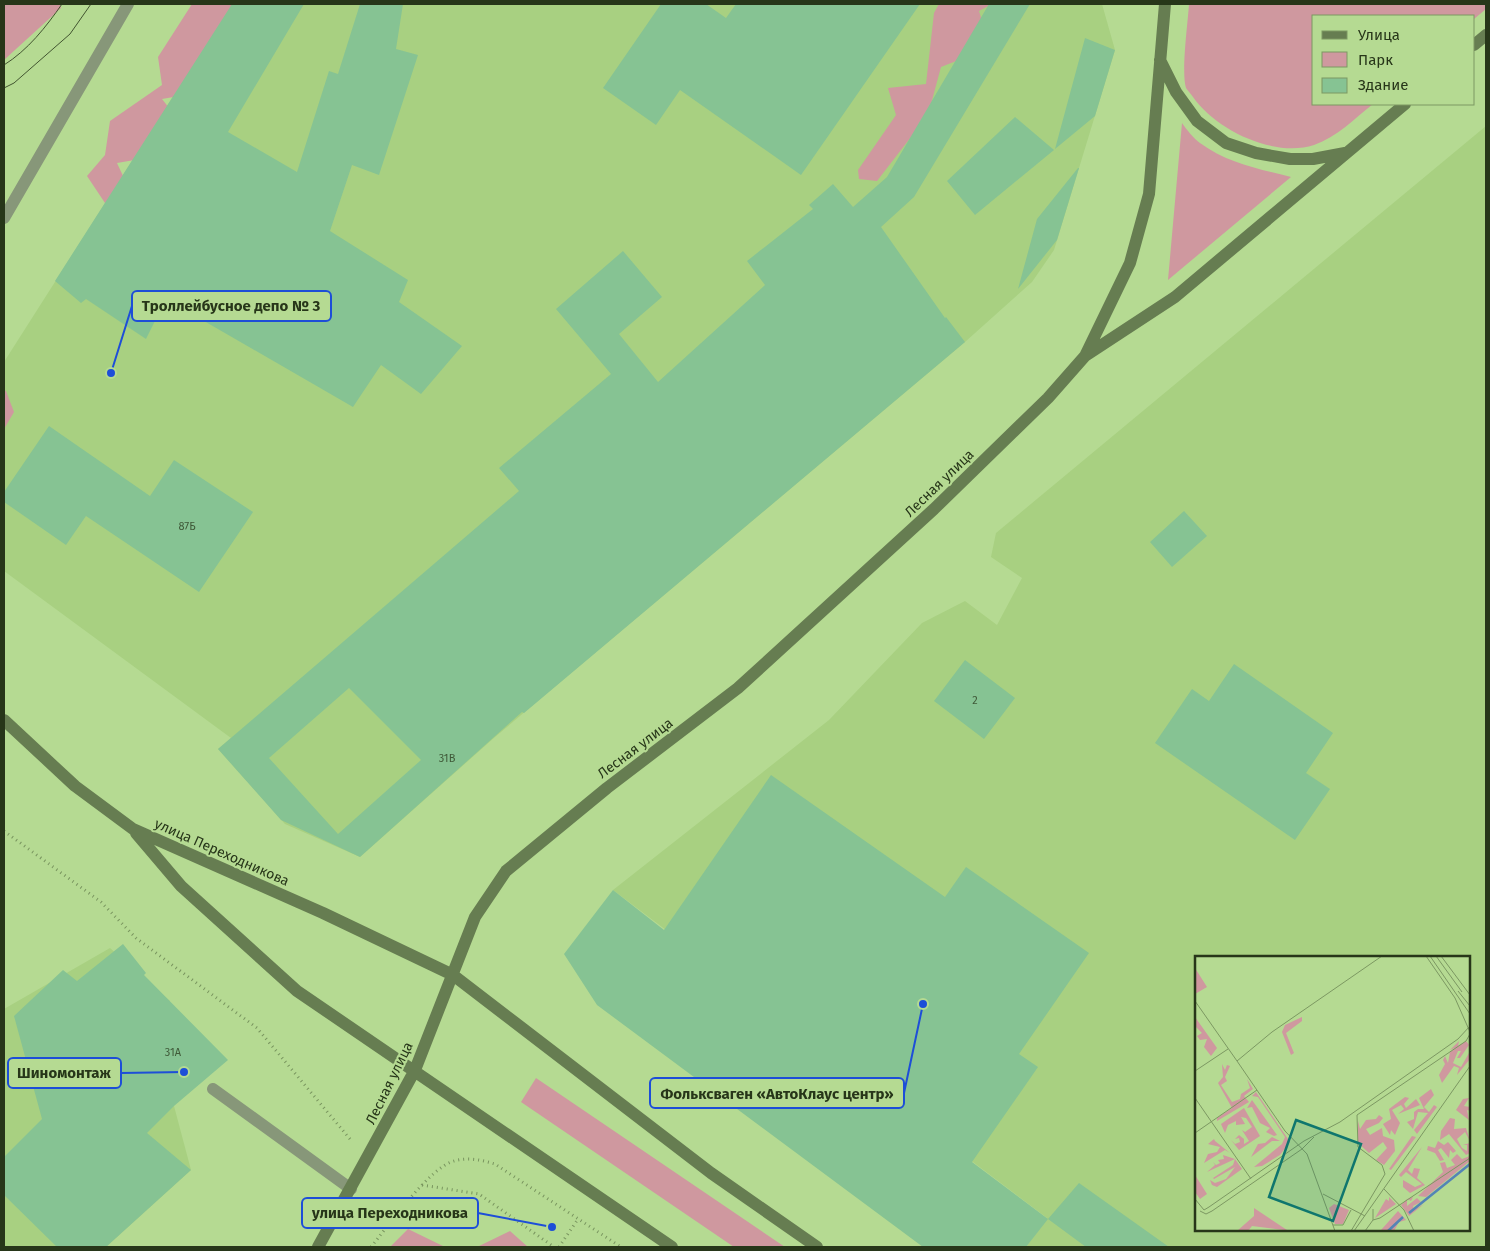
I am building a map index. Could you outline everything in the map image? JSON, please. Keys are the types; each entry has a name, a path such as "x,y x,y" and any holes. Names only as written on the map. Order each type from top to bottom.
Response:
{"main road":[{"path":"1085,356 1130,263 1149,194 1165,4"},
{"path":"1475,45 1486,35"},
{"path":"1159,59 1176,92 1197,121 1226,143 1256,153 1290,159 1312,158 1348,152"},
{"path":"1085,356 1175,297 1404,105"},
{"name":"Лесная улица","path":"318,1247 415,1070 475,917 506,871 607,788 738,688 934,509 1048,398 1085,356"},
{"path":"4,720 75,786 133,829"},
{"name":"улица Переходникова","path":"133,829 323,913 452,975 711,1173 817,1247"},
{"name":"улица Переходникова","path":"133,829 181,886 297,991 672,1247"}],"lane":[{"path":"4,218 128,4"},
{"path":"213,1089 351,1189"}],"path":[{"path":"4,831 101,902 136,938 257,1028 350,1139"},
{"path":"371,1247 421,1185 436,1171 453,1161 478,1159 495,1164 620,1247"},
{"path":"421,1185 479,1194 554,1247"},
{"path":"559,1247 578,1219"}],"shaded area":[{"path":"232,4 1102,4 1115,50 1054,250 1032,282 965,342 495,737 360,857 285,824 218,749 231,738 4,571 4,362"},
{"path":"1486,126 1486,1247 1026,1247 1047,1218 613,890 829,720 922,623 965,601 997,625 1022,578 991,557 996,533"},
{"path":"110,948 170,1001 120,1043 174,1106 191,1170 106,1247 4,1247 4,1009"}],"green space":[{"path":"4,4 60,4 61,8 4,60"},
{"path":"192,4 242,4 249,17 202,92 162,99 177,118 146,158 117,163 130,191 109,209 87,176 105,155 110,121 162,85 158,57"},
{"path":"939,4 992,4 979,11 985,31 974,54 941,67 928,115 877,181 859,179 858,170 896,115 888,88 926,84 934,13"},
{"path":"1189,4 1486,4 1486,9 1475,18 1475,15 1312,15 1312,105 1372,105 1345,127 1322,142 1298,148 1281,148 1264,144 1231,130 1216,120 1203,109 1186,88 1184,59"},
{"path":"1182,123 1197,141 1221,156 1291,177 1168,280"},
{"path":"4,390 14,412 4,429"},
{"path":"536,1078 785,1247 734,1247 521,1102"},
{"path":"408,1229 445,1247 390,1247"},
{"path":"510,1231 528,1247 477,1247"}],"building":[{"path":"232,4 304,4 228,132 297,172 329,71 338,74 360,4 403,4 396,49 418,55 379,175 352,165 330,231 408,280 399,302 462,346 421,394 381,365 353,407 166,299 146,339 86,299 81,303 55,281"},
{"path":"661,4 706,4 726,18 736,4 920,4 801,175 680,90 656,125 603,88"},
{"path":"989,4 1030,4 914,197 881,227 945,318 965,342 524,713 522,712 360,857 281,820 218,749 519,491 499,468 611,374 556,309 623,251 662,297 619,334 658,382 765,285 747,261 813,209 809,205 833,184 853,207 887,177","holes":["349,688 421,760 338,834 269,758"]},
{"path":"1085,38 1115,50 1095,116 1055,149"},
{"path":"1015,117 1054,150 975,215 947,181"},
{"path":"1078,168 1057,240 1018,289 1037,219"},
{"path":"49,426 150,496 174,460 253,512 199,592 86,516 66,545 4,502 4,492"},
{"path":"1184,511 1207,536 1172,567 1150,542"},
{"path":"965,660 1015,698 984,739 934,701"},
{"path":"1234,664 1333,733 1306,773 1330,789 1295,840 1155,743 1192,689 1209,701"},
{"path":"771,775 945,897 966,867 1089,953 1019,1054 1038,1067 972,1162 1048,1219 1026,1247 923,1247 597,1005 564,954 613,890 664,930"},
{"path":"123,944 146,973 144,975 228,1060 174,1106 147,1133 191,1170 106,1247 57,1247 5,1196 4,1157 42,1119 14,1016 63,970 77,981"},
{"path":"1079,1183 1169,1247 1086,1247 1048,1219"}],"tram line":[{"path":"4,65 36,38 62,4"},
{"path":"4,88 14,83 70,34 91,4"}],"place":[{"name":"Троллейбусное депо № 3","path":"111,373"},
{"name":"Фольксваген «АвтоКлаус центр»","path":"923,1004"},
{"name":"Шиномонтаж","path":"184,1072"},
{"name":"улица Переходникова","path":"552,1227"}]}
